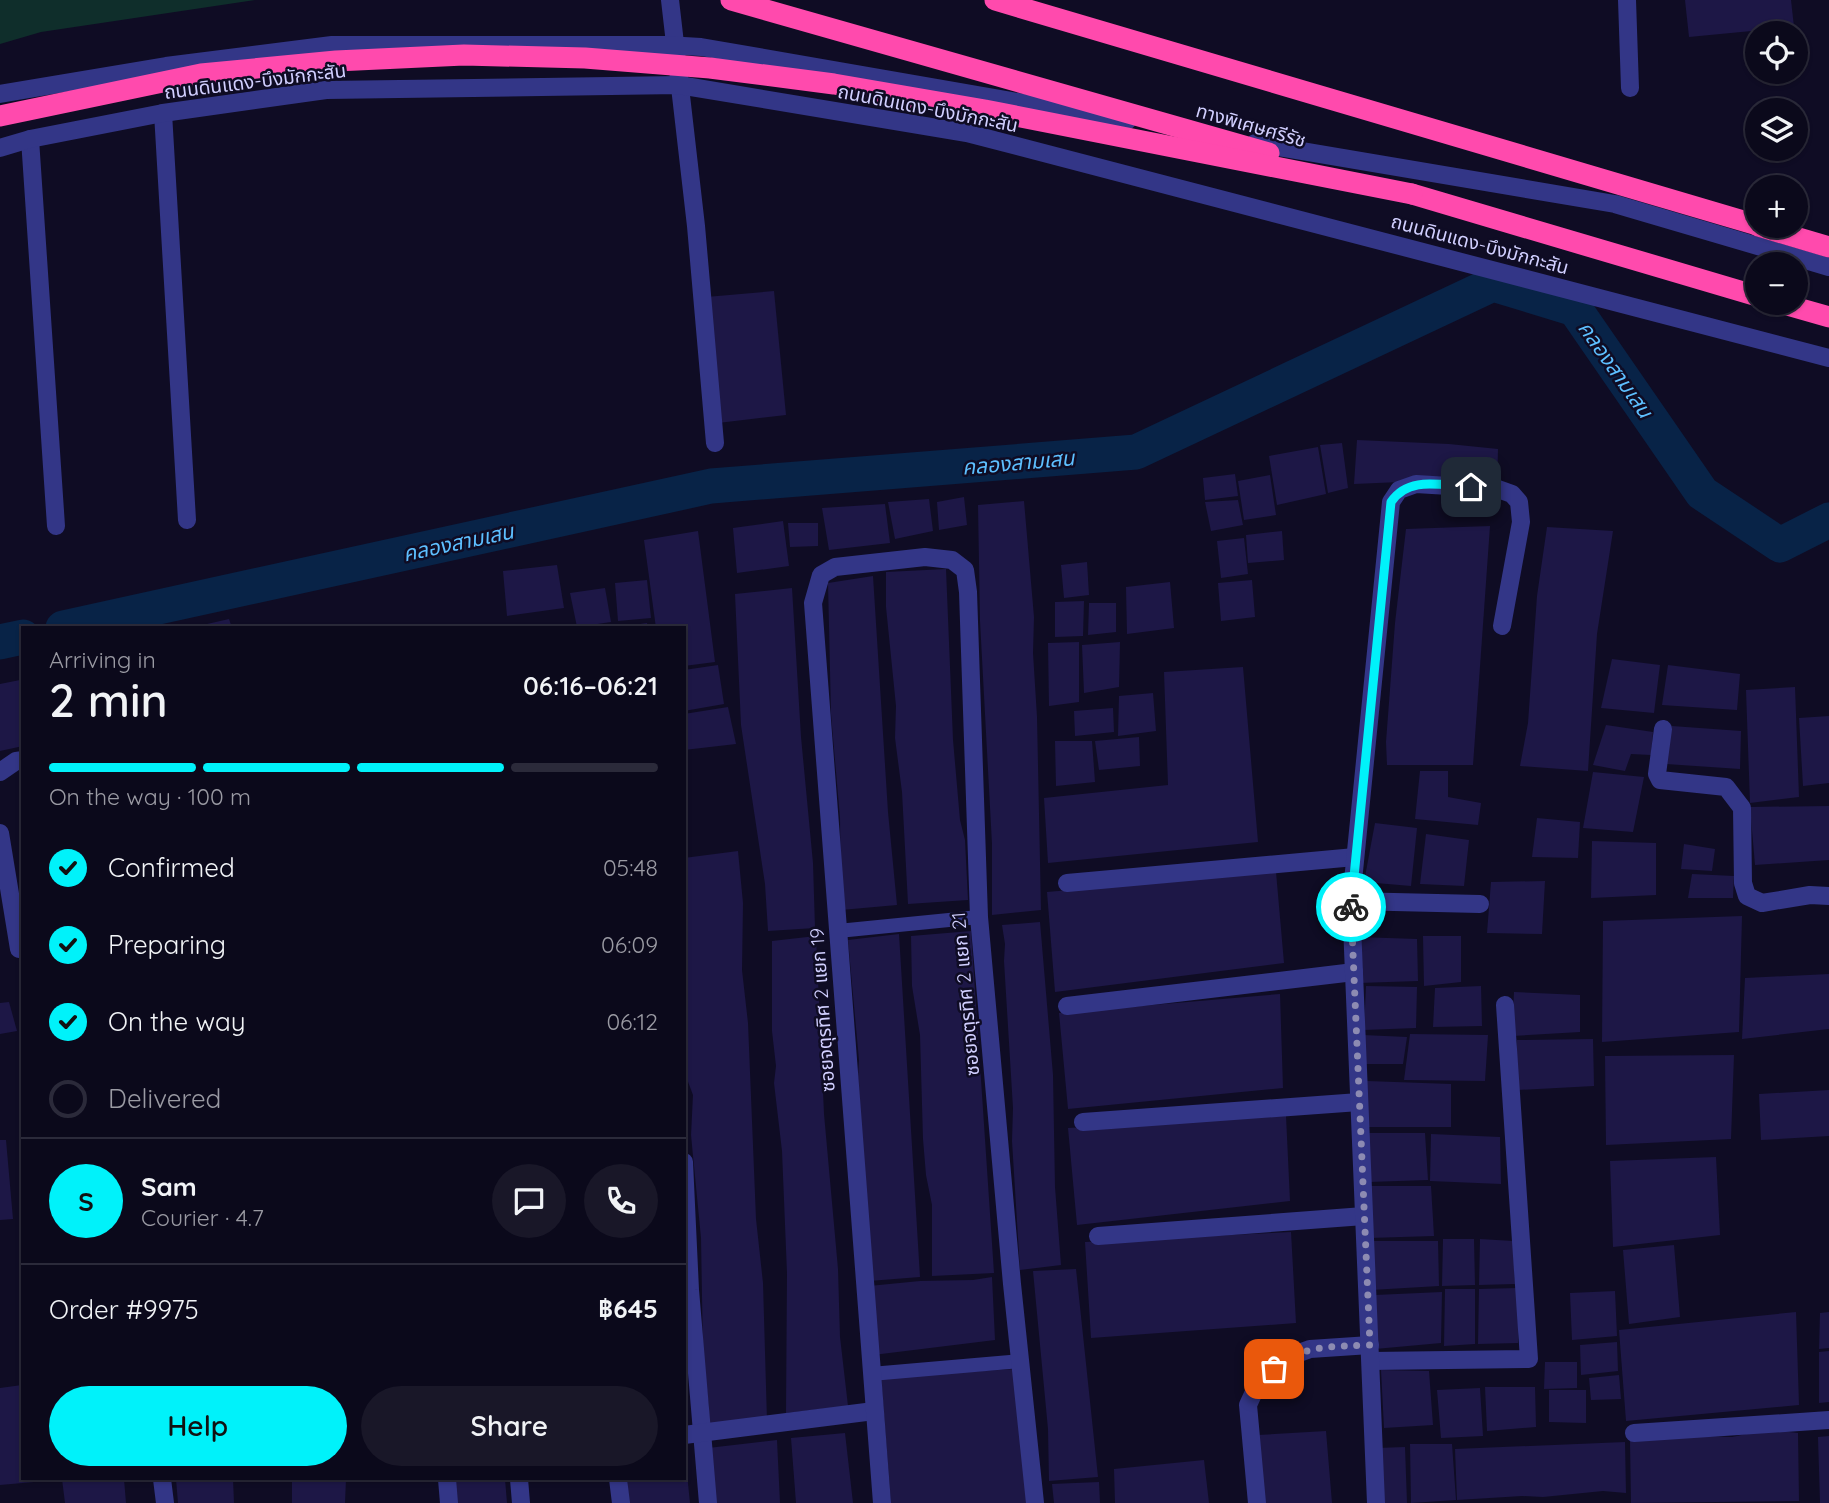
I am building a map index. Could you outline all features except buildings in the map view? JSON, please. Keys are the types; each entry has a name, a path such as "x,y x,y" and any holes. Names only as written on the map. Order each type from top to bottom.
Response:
{"highway":[{"name":"ทางพิเศษศรีรัช","path":"731,0 1412,194 1745,292"},
{"path":"995,0 1745,222"},
{"path":"1048,0 1141,42"},
{"path":"0,116 201,74 336,61 464,55 585,58 710,68 834,84 985,110 1412,194"},
{"path":"1799,238 1829,247"},
{"path":"1808,311 1829,317"}],"street":[{"path":"661,0 696,226 715,443"},
{"path":"670,0 670,46"},
{"path":"1627,0 1630,88"},
{"name":"ถนนดินแดง-บึงมักกะสัน","path":"0,94 166,66 332,45 701,47 1615,204 1829,267"},
{"name":"ถนนดินแดง-บึงมักกะสัน","path":"0,148 30,139 163,113 326,90 675,85 967,133 1829,358"},
{"path":"163,113 187,520"},
{"path":"30,139 56,526"},
{"path":"1376,1503 1351,901 1391,502 1399,490 1416,484 1498,489 1512,494 1519,502 1521,522 1502,626"},
{"name":"ซอยจตุรทิศ 2 แยก 21","path":"880,562 925,557 952,560 965,570 968,592 979,917 1035,1503"},
{"name":"ซอยจตุรทิศ 2 แยก 19","path":"880,562 835,567 821,575 813,603 882,1503"},
{"path":"1663,729 1657,774 1661,780 1726,787 1742,808 1743,883 1747,895 1762,903 1810,895 1829,896"},
{"path":"0,772 21,760"},
{"path":"0,833 19,949"},
{"path":"1067,883 1355,857"},
{"path":"1351,901 1480,904"},
{"path":"1068,1006 1354,972"},
{"path":"1257,1503 1248,1405 1259,1381 1288,1357 1310,1349 1529,1359 1506,1004"},
{"path":"1083,1122 1359,1102"},
{"path":"686,1205 693,1434 708,1503"},
{"path":"1098,1236 1364,1216"},
{"path":"693,1434 874,1411"},
{"path":"1634,1433 1829,1420"},
{"path":"162,1480 165,1503"},
{"path":"447,1480 449,1503"},
{"path":"519,1480 521,1503"},
{"path":"618,1480 621,1503"}],"lane":[{"path":"838,930 979,917"},
{"path":"871,1374 1020,1361"}],"green space":[{"path":"0,0 255,0 41,32 0,44"}],"waterway":[{"name":"คลองสามเสน","path":"72,626 711,486 1136,452 1493,284 1575,309 1702,493 1780,545 1829,520"},
{"name":"คลองสามเสน","path":"0,642 21,637"}],"way so far":[{"path":"1274,1369 1288,1357 1310,1349 1370,1345 1351,907"}],"route":[{"path":"1351,907 1391,502 1399,490 1416,484 1471,487"}]}
